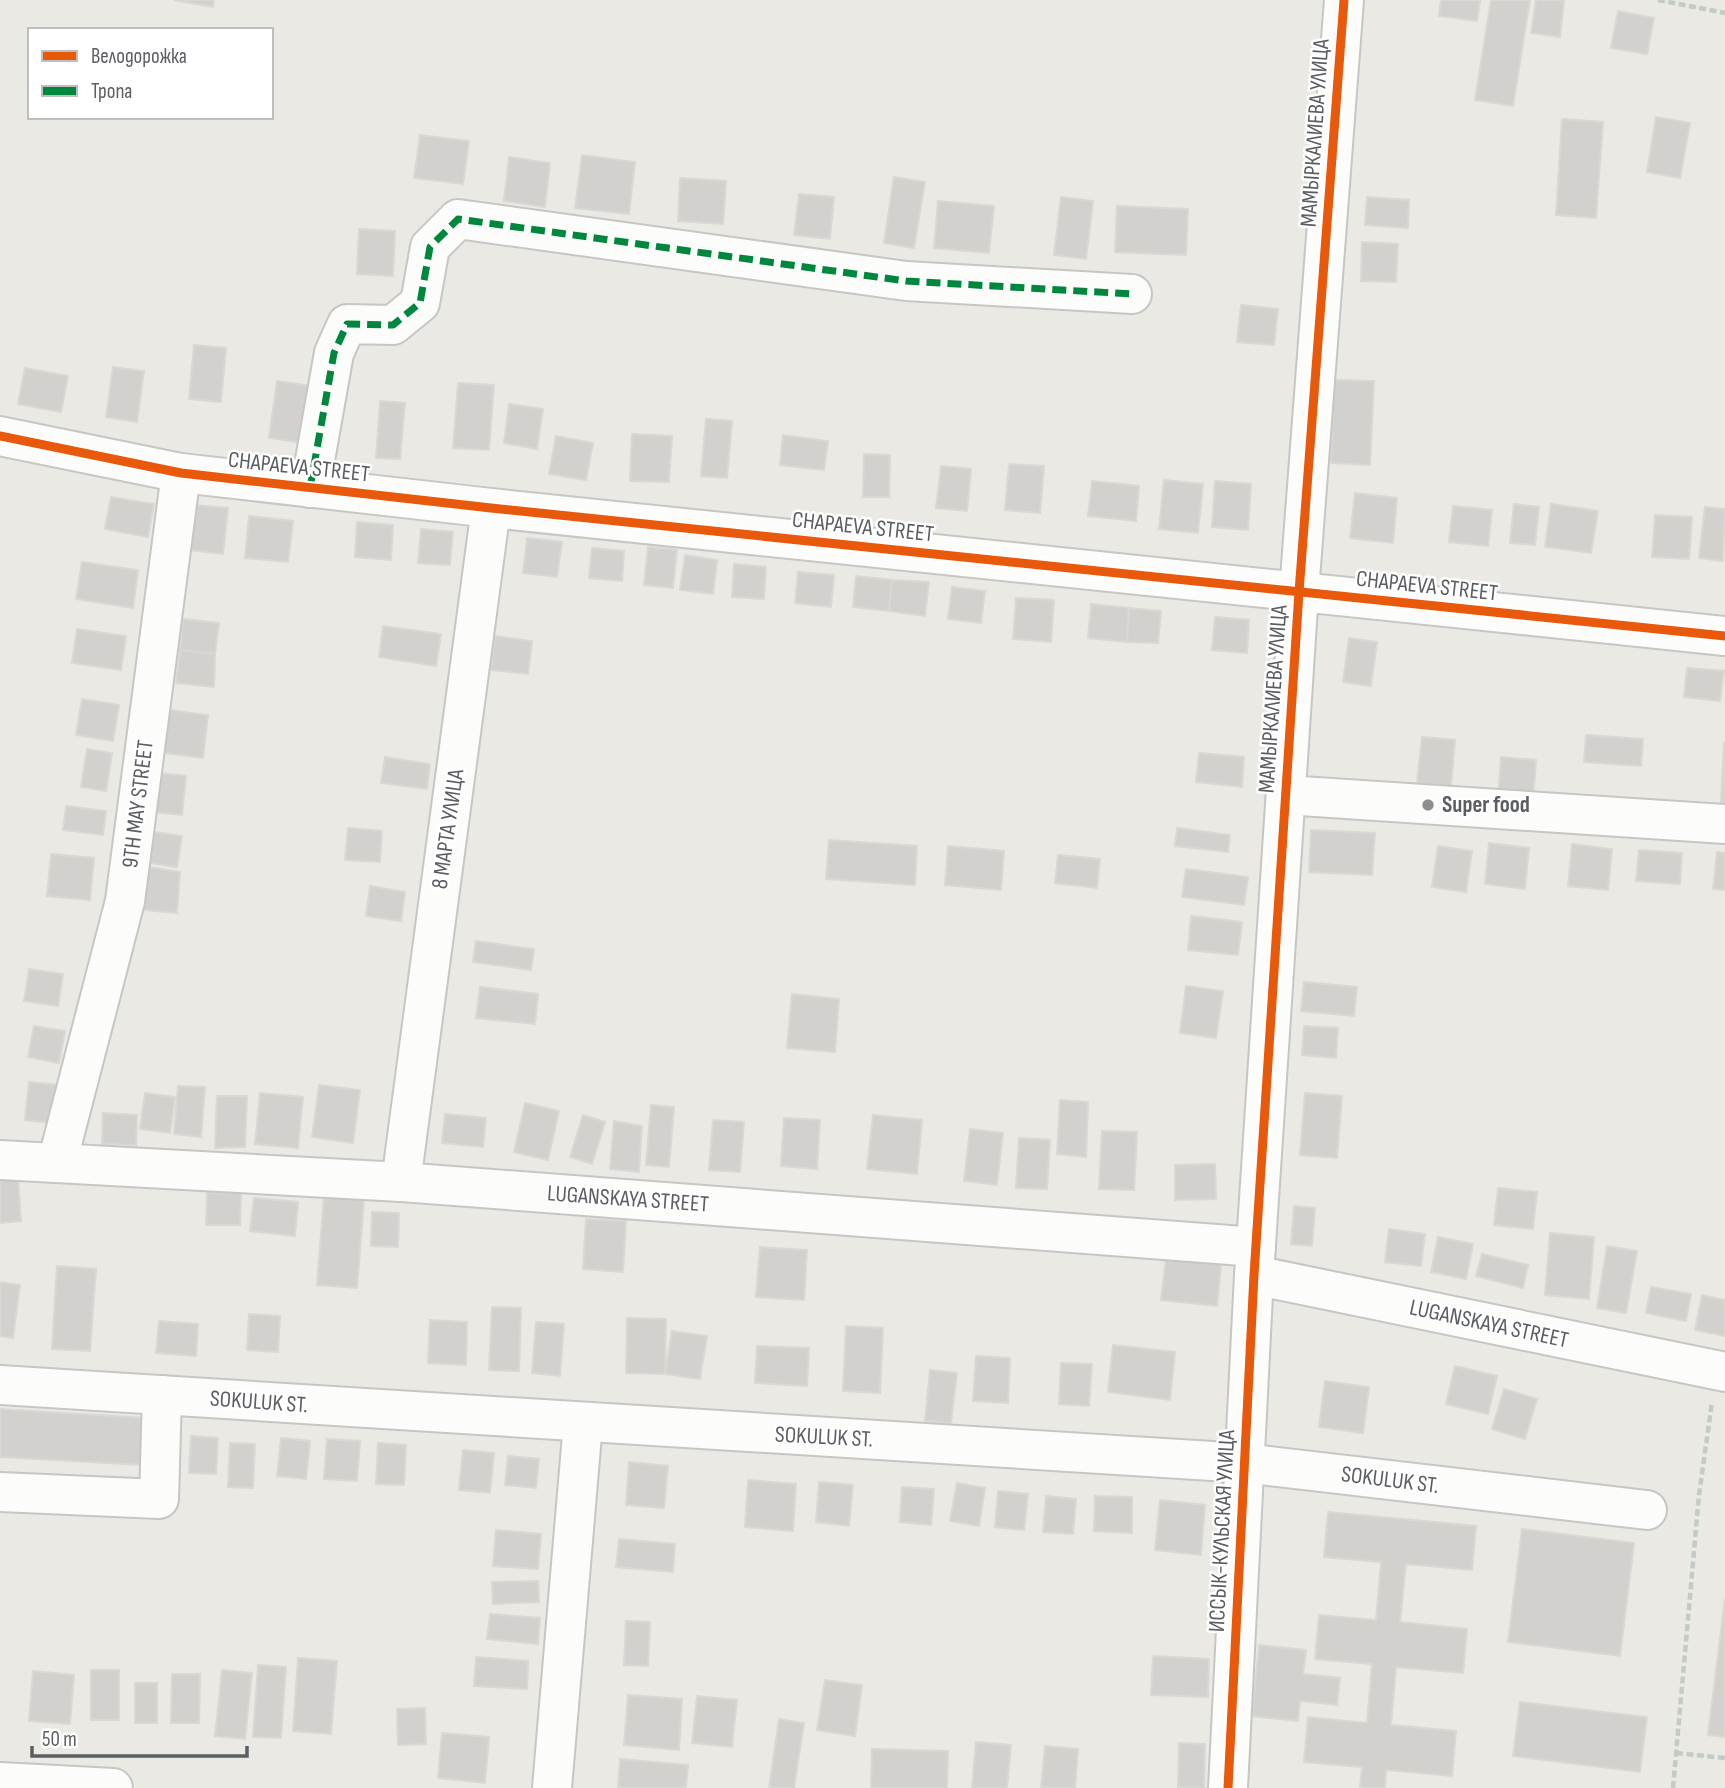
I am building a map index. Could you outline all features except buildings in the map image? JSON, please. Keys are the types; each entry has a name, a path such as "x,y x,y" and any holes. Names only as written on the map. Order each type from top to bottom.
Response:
{"street":[{"name":"МАМЫРКАЛИЕВА УЛИЦА","path":"1255,1261 1299,592 1344,0"},
{"path":"310,488 334,353 347,324 393,325 420,303 430,247 458,219 906,281 1132,294"},
{"name":"CHAPAEVA STREET","path":"0,436 181,473 310,488 1725,636"},
{"name":"9TH MAY STREET","path":"61,1147 125,901 181,473"},
{"name":"8 МАРТА УЛИЦА","path":"403,1166 491,508"},
{"path":"1286,795 1725,824"},
{"name":"LUGANSKAYA STREET","path":"0,1160 61,1147 403,1166 1255,1261 1721,1371"},
{"name":"ИССЫК-КУЛЬСКАЯ УЛИЦА","path":"1228,1788 1255,1261"},
{"name":"SOKULUK ST.","path":"0,1385 1244,1463 1647,1510"},
{"path":"0,1492 159,1499 162,1395"},
{"path":"552,1788 583,1423"},
{"path":"0,1782 113,1788"}],"path":[{"path":"1658,0 1725,13"},
{"path":"1673,1788 1699,1495 1721,1371"},
{"path":"1676,1753 1725,1758"}],"marked path":[{"path":"310,488 334,353 347,324 393,325 420,303 430,247 458,219 906,281 1132,294"}],"cycle path":[{"path":"1228,1788 1254,1275 1299,592 1344,0"},
{"path":"0,436 181,473 491,508 1725,636"}],"place":[{"name":"Super food","path":"1428,805"}]}
